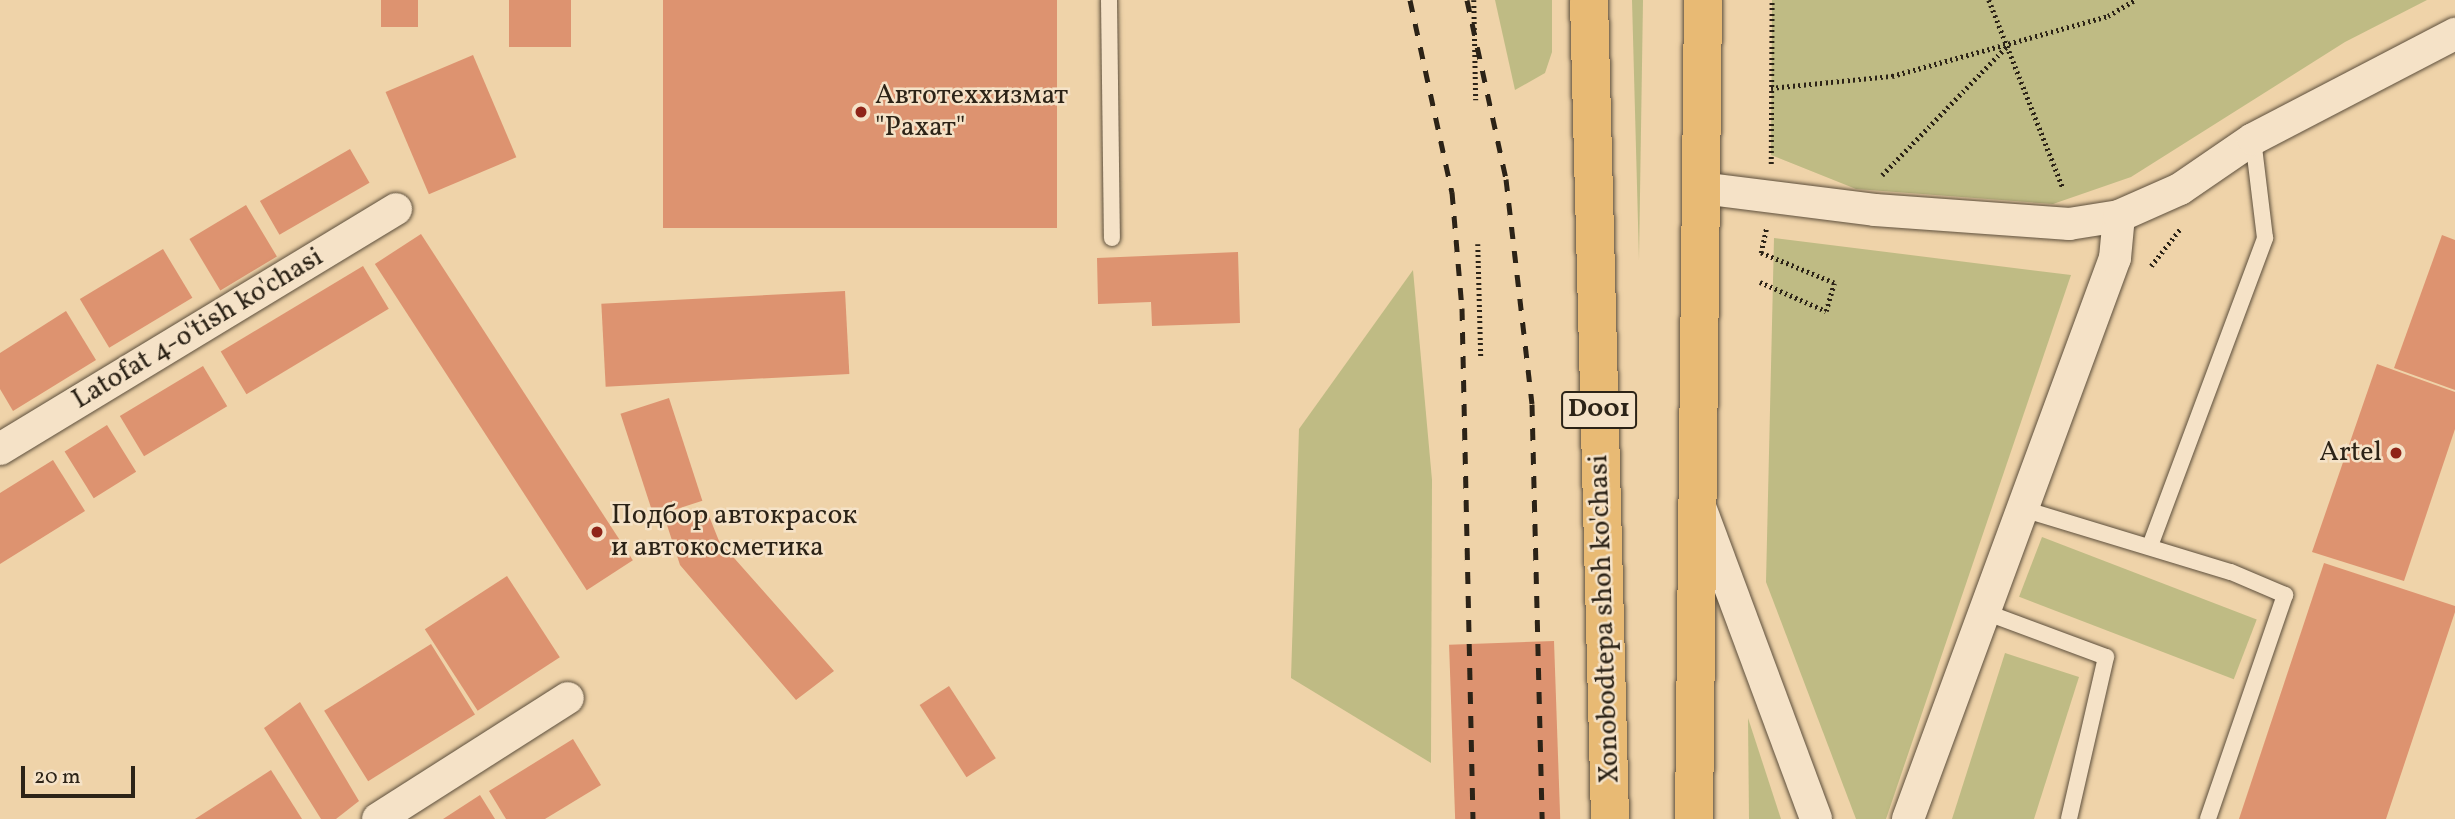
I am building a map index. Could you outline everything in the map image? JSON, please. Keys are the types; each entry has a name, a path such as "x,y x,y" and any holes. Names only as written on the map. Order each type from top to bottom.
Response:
{"highway":[{"name":"Xonobodtepa shoh ko'chasi","path":"1589,0 1610,819"},
{"path":"1694,819 1703,0"}],"street":[{"path":"1701,188 1851,207 2069,224 2119,216 2180,189 2253,139 2455,34"},
{"name":"Latofat 4-o'tish ko'chasi","path":"0,449 396,209"},
{"path":"1908,819 2115,258 2119,216"},
{"path":"1698,502 1816,819"},
{"path":"378,819 568,698"}],"lane":[{"path":"1109,0 1112,238"},
{"path":"2150,546 2265,238 2253,139"},
{"path":"2023,509 2150,546 2285,595 2208,819"},
{"path":"1985,612 2106,657 2069,819"}],"path":[{"path":"1474,0 1476,100"},
{"path":"1772,0 1773,197"},
{"path":"1989,0 2064,192 2069,224"},
{"path":"1771,88 1892,76 2108,16 2135,0"},
{"path":"1851,207 2008,45"},
{"path":"1479,244 1481,356"},
{"path":"1760,282 1826,311 1834,282 1761,254"}],"shaded area":[{"path":"1495,0 1552,0 1552,52 1545,73 1515,90"},
{"path":"1632,0 1643,0 1639,260"},
{"path":"1772,0 2427,0 2345,42 2131,177 2053,204 1856,189 1771,155"},
{"path":"1774,238 2071,275 1886,819 1856,819 1766,582"},
{"path":"1413,270 1432,480 1431,763 1291,678 1299,429"},
{"path":"2042,537 2257,619 2234,679 2019,597"},
{"path":"2005,653 2079,677 2034,819 1952,819"},
{"path":"1748,718 1781,819 1749,819"}],"building":[{"path":"381,0 418,0 418,27 381,27"},
{"path":"509,0 571,0 571,47 509,47"},
{"name":"Автотеххизмат \"Рахат\"","path":"663,0 1057,0 1057,228 663,228"},
{"path":"473,55 516,157 429,194 386,92"},
{"path":"350,149 370,183 279,235 260,201"},
{"path":"246,205 277,256 220,290 189,239"},
{"path":"421,234 633,560 587,590 375,264"},
{"path":"2442,235 2455,240 2455,390 2394,368"},
{"path":"163,249 192,298 109,348 80,299"},
{"path":"1238,252 1240,323 1152,326 1151,302 1098,304 1097,258"},
{"path":"363,266 389,309 246,394 221,351"},
{"path":"845,291 849,374 606,387 601,304"},
{"path":"66,311 96,360 13,411 0,389 0,353"},
{"path":"2377,364 2455,392 2455,429 2404,581 2312,552"},
{"path":"203,366 227,406 144,456 120,416"},
{"path":"669,398 702,501 654,516 620,414"},
{"path":"107,425 136,472 94,498 65,451"},
{"path":"53,460 85,511 0,564 0,493"},
{"path":"707,511 719,541 834,671 796,700 680,565 667,525"},
{"path":"2324,563 2455,606 2455,612 2386,819 2239,819"},
{"path":"507,576 560,657 478,711 425,629"},
{"path":"1554,641 1560,819 1455,819 1449,645"},
{"path":"431,644 475,714 368,781 324,711"},
{"path":"949,686 996,758 966,777 920,705"},
{"path":"300,702 359,801 336,819 321,819 264,728"},
{"path":"573,739 601,785 545,819 506,819 489,791"},
{"path":"271,770 302,819 195,819"},
{"path":"480,795 495,819 443,819"}],"railway":[{"path":"1410,0 1452,192 1462,308 1473,819"},
{"path":"1467,0 1506,179 1532,404 1542,819"}],"place":[{"name":"Автотеххизмат \"Рахат\"","path":"861,112"},
{"name":"Artel","path":"2396,453"},
{"name":"Подбор автокрасок и автокосметика","path":"597,532"}]}
